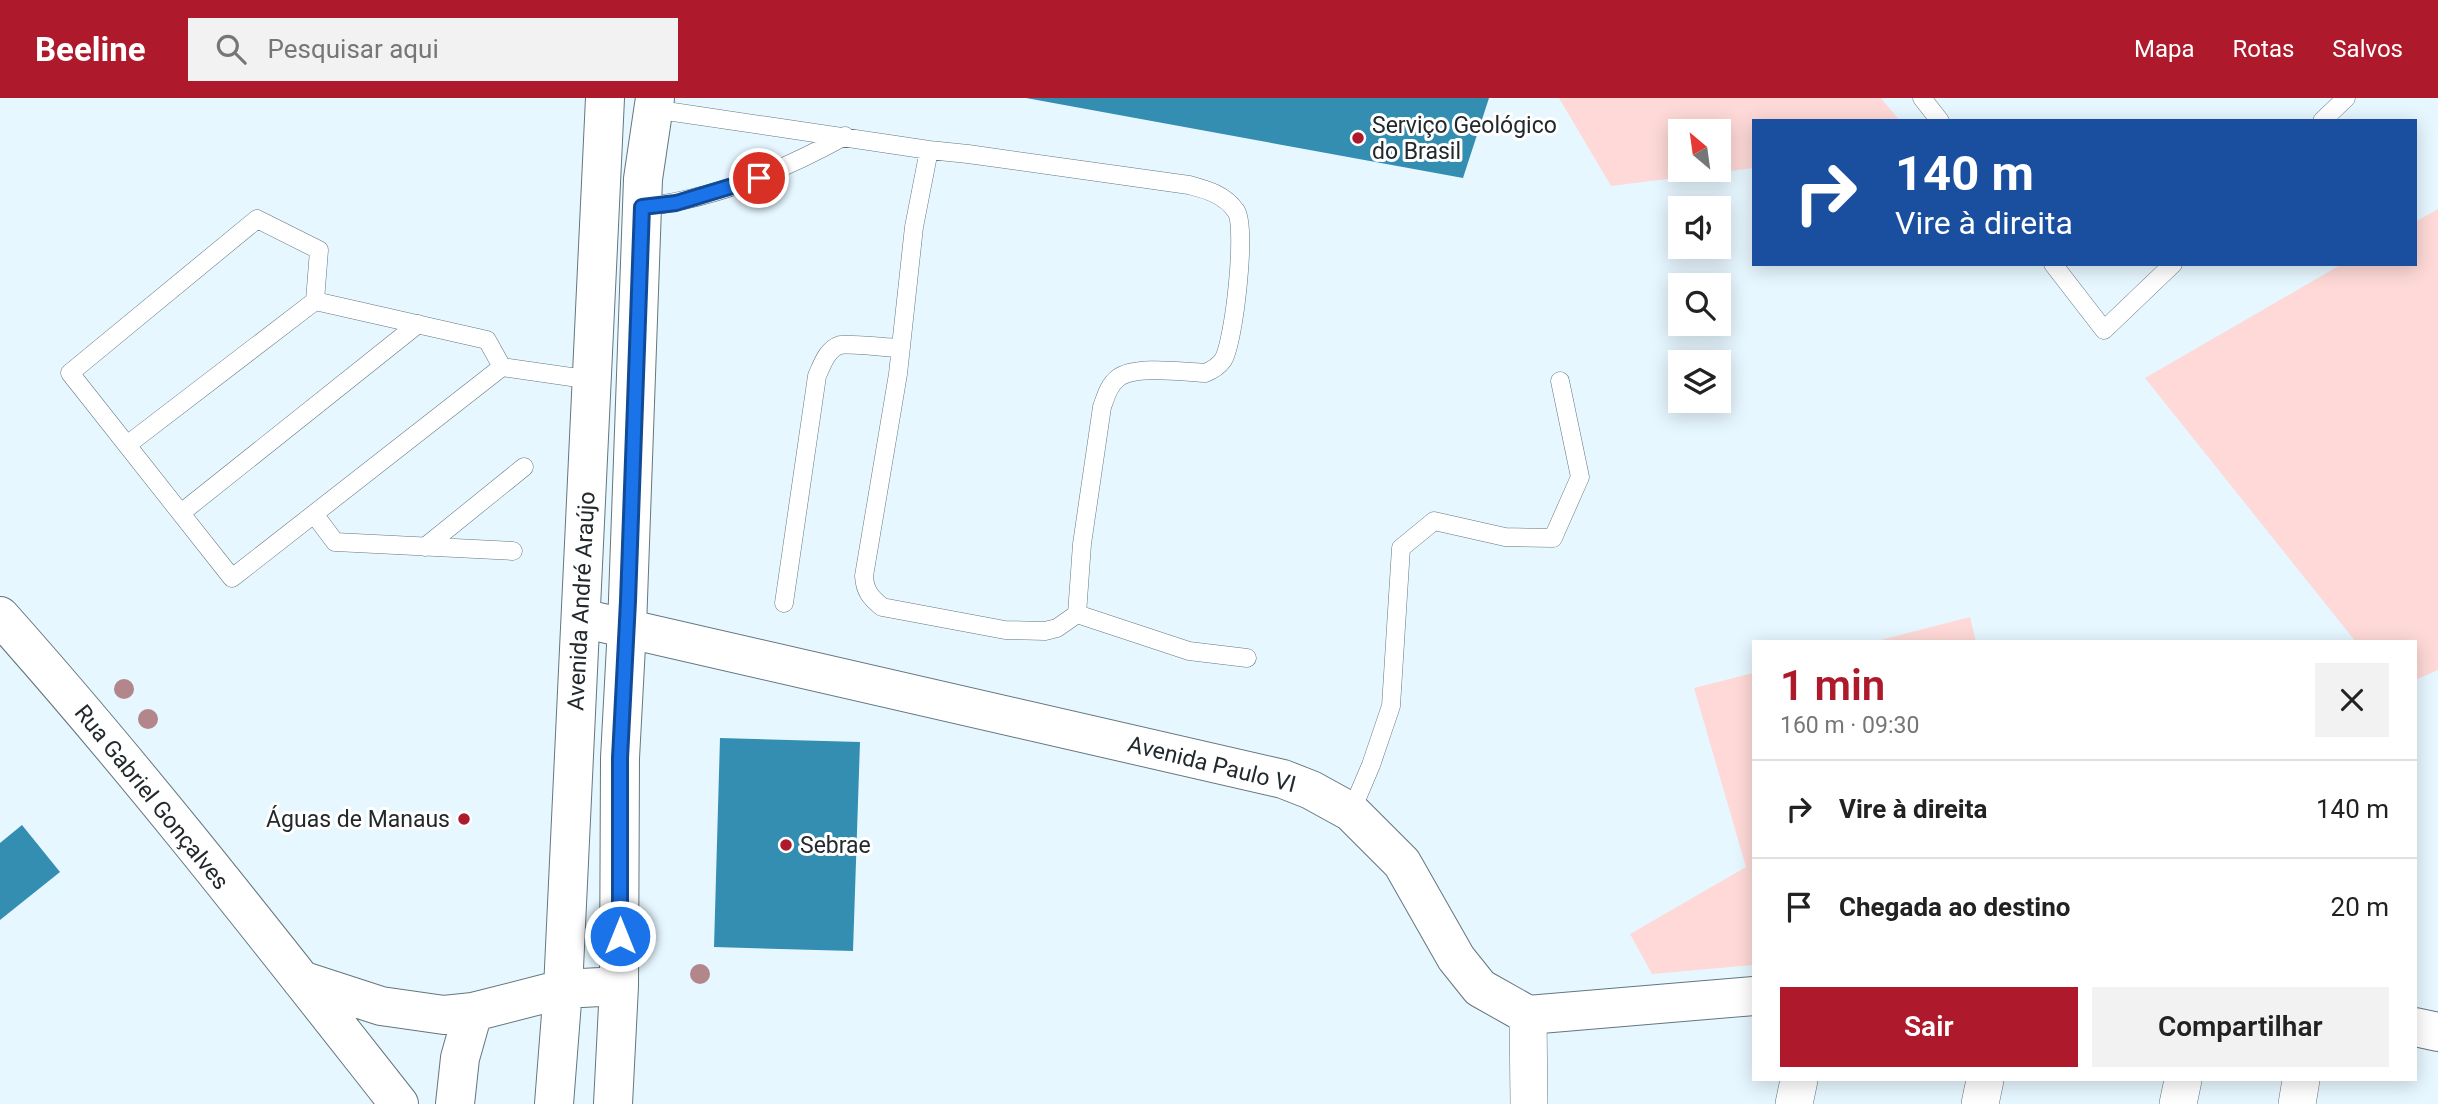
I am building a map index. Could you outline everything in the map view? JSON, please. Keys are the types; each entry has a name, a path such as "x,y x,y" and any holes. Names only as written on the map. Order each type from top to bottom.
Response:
{"street":[{"name":"Avenida André Araújo","path":"554,1104 563,989 605,98"},
{"name":"Avenida André Araújo","path":"613,1104 619,986 620,758 643,179 654,104"},
{"name":"Rua Gabriel Gonçalves","path":"0,617 66,690 399,1104"},
{"name":"Avenida Paulo VI","path":"580,618 1283,779 1311,790 1350,812 1402,863 1457,958 1480,988 1528,1015"},
{"path":"301,980 381,1006 444,1016 473,1012 563,989 619,986"},
{"path":"1529,1104 1528,1015 1752,996"},
{"path":"455,1104 460,1058 473,1012"},
{"path":"2417,1027 2438,1032"},
{"path":"1794,1104 1799,1081"},
{"path":"1980,1104 1985,1081"},
{"path":"2178,1104 2183,1081"},
{"path":"2297,1104 2301,1081"}],"lane":[{"path":"1922,98 1938,119"},
{"path":"2324,119 2346,98"},
{"path":"654,104 929,150 968,153 1189,185 1211,191 1226,200 1237,212 1241,223 1240,261 1230,343 1224,359 1215,369 1205,373 1127,373 1118,378 1109,389 1102,407 1082,544 1077,614 1064,624 1045,631 1005,630 882,607 868,595 864,576 901,348 914,227 929,150"},
{"path":"642,207 676,203 759,178 808,157 845,136"},
{"path":"127,445 315,301 319,250 257,219 70,373 232,578 502,367 592,380"},
{"path":"2055,266 2104,330 2171,266"},
{"path":"315,301 487,340 502,367"},
{"path":"181,513 418,324"},
{"path":"784,603 817,376 823,362 831,351 840,345 901,348"},
{"path":"1350,812 1371,765 1391,706 1401,548 1434,521 1505,537 1553,538 1580,477 1560,381"},
{"path":"425,547 524,467"},
{"path":"314,514 335,542 513,551"},
{"path":"1077,614 1189,651 1247,658"}],"shaded area":[{"path":"1559,98 1881,98 1898,119 1752,119 1752,168 1731,171 1731,119 1668,119 1668,179 1611,186"},
{"path":"2438,209 2438,670 2417,679 2417,640 2354,640 2145,378 2339,266 2417,266 2417,221"},
{"path":"1970,617 1976,640 1881,640"},
{"path":"1752,673 1752,965 1652,974 1630,934 1746,867 1694,688"}],"building":[{"name":"Serviço Geológico do Brasil","path":"1026,98 1489,98 1463,178"},
{"path":"720,738 860,742 853,951 714,947"},
{"path":"22,825 60,872 0,920 0,843"}],"place":[{"name":"Serviço Geológico do Brasil","path":"1358,138"},
{"name":"Águas de Manaus","path":"464,819"},
{"name":"Sebrae","path":"786,845"}],"route":[{"path":"620,936 620,758 642,207 676,203 759,178"}]}
